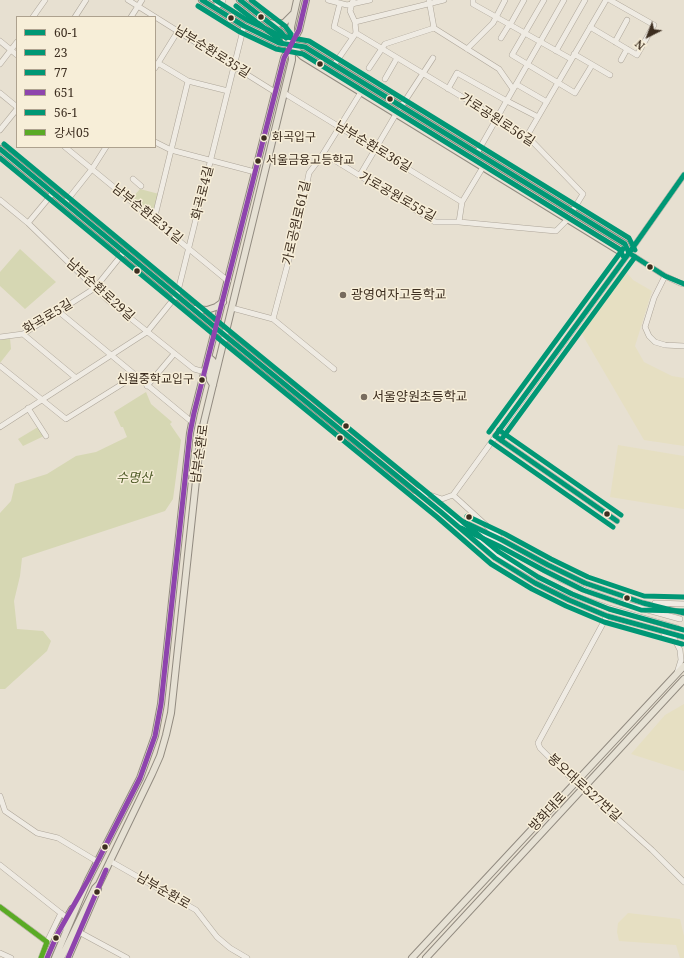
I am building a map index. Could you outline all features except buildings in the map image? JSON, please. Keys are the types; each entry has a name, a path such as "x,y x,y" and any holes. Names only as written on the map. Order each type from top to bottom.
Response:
{"main road":[{"path":"202,0 244,26 279,43 305,47 625,244 629,253"},
{"path":"240,0 248,3 267,22 281,32 302,56 621,252 629,253"},
{"name":"남부순환로","path":"68,958 98,890 99,884 152,774 166,736 171,713 201,434 292,60 290,44 291,27 297,0"},
{"name":"남부순환로","path":"47,958 58,933 98,862 140,778 150,752 159,720 192,422 284,58 290,44 299,30 306,0"},
{"path":"267,22 280,24 288,20 294,13"},
{"path":"0,149 415,490"},
{"path":"226,292 228,294 226,307 233,307"},
{"path":"194,309 207,310 216,307 223,302"},
{"path":"208,360 213,361 210,380 213,385"},
{"name":"방화대로","path":"412,958 684,666"},
{"name":"방화대로","path":"426,958 684,679"},
{"name":"남부순환로","path":"55,958 88,880"},
{"name":"남부순환로","path":"61,958 95,888 99,884"}],"street":[{"path":"34,16 44,0"},
{"path":"76,16 86,0"},
{"name":"남부순환로35길","path":"128,0 154,16"},
{"path":"132,16 142,0"},
{"path":"215,1 221,4 223,0"},
{"path":"328,0 347,5 352,2 370,0"},
{"path":"355,22 429,2 444,0"},
{"path":"473,0 473,4 571,59"},
{"path":"467,48 493,23 505,0"},
{"path":"501,38 524,0"},
{"path":"544,0 512,55 575,93 592,65"},
{"path":"477,153 564,0"},
{"path":"556,51 585,0"},
{"path":"526,136 606,0"},
{"path":"590,27 637,55 654,25 610,0"},
{"path":"334,65 354,35 355,22 350,10 352,2"},
{"path":"429,2 434,28 499,68 515,87 546,102"},
{"name":"가로공원로56길","path":"340,3 334,27 381,48 526,136 583,194 572,212"},
{"name":"남부순환로35길","path":"156,17 275,92"},
{"path":"615,42 628,20"},
{"name":"화곡로4길","path":"177,295 244,26"},
{"path":"369,68 385,44 434,28"},
{"path":"156,66 178,31"},
{"path":"0,41 16,54"},
{"path":"0,64 16,43"},
{"path":"621,60 627,49"},
{"path":"574,54 610,75"},
{"path":"385,79 397,58"},
{"path":"401,107 433,58"},
{"path":"158,63 188,81 228,92"},
{"path":"448,89 457,73 538,117"},
{"path":"154,220 188,81"},
{"name":"가로공원로61길","path":"273,318 300,218 309,172 321,157 360,92"},
{"path":"0,93 16,107"},
{"name":"남부순환로36길","path":"284,93 462,202"},
{"path":"0,130 16,109"},
{"path":"360,175 396,114"},
{"path":"156,142 171,150 255,172"},
{"name":"남부순환로31길","path":"66,148 228,281"},
{"path":"65,203 92,169 105,148"},
{"name":"가로공원로55길","path":"321,157 331,158 435,222 459,222 556,231 568,219"},
{"path":"459,222 462,202 483,167"},
{"path":"415,490 442,499 453,495 684,175"},
{"name":"남부순환로31길","path":"133,179 141,186"},
{"path":"28,223 53,193"},
{"name":"남부순환로29길","path":"0,200 28,223 94,288 194,370 205,372"},
{"name":"화곡로5길","path":"0,337 23,334 94,288 124,252"},
{"path":"629,253 665,276 684,284"},
{"path":"665,276 654,298 645,327 649,336 655,342 665,345 684,346"},
{"path":"0,427 147,332 177,295"},
{"path":"233,307 273,318 334,369"},
{"path":"58,311 110,356 192,422"},
{"path":"23,334 76,378"},
{"path":"147,386 174,354"},
{"path":"0,366 66,419 135,376"},
{"path":"28,408 46,436"},
{"path":"495,436 617,521"},
{"path":"415,490 495,558 529,579 569,600 607,616 684,637"},
{"path":"453,495 502,540"},
{"path":"441,512 502,540 585,583 683,613"},
{"path":"441,512 560,579 614,601 680,619"},
{"path":"441,512 498,554 546,582 573,595 609,608 677,628"},
{"path":"643,602 684,604"},
{"name":"봉오대로527번길","path":"607,616 538,743 540,748 558,766 652,850 684,882"},
{"path":"657,630 674,640 678,645 681,655 680,665 676,674"},
{"path":"675,635 684,632"},
{"path":"674,689 684,684"},
{"path":"0,796 5,811 38,833 58,838 98,862"},
{"name":"남부순환로","path":"110,861 196,910 217,937 230,948 246,958"},
{"path":"0,865 67,918"},
{"path":"0,907 47,942"},
{"path":"41,958 61,913"},
{"path":"79,932 127,958"},
{"path":"0,953 10,958"}],"shaded area":[{"path":"623,268 633,280 652,291 635,346 644,362 672,376 684,378 684,446 644,440 579,329"},
{"path":"618,445 684,456 684,509 610,497"},
{"path":"684,704 684,771 631,754 665,715"},
{"path":"628,913 680,919 684,936 684,958 680,958 676,945 619,941 617,932 618,923"}],"green space":[{"path":"140,189 159,194 153,217 131,199"},
{"path":"20,249 56,282 25,309 0,286 0,272"},
{"path":"10,338 11,349 0,363 0,340"},
{"name":"수명산","path":"146,392 151,404 172,422 170,424 181,440 173,499 165,511 22,558 20,576 14,601 17,629 43,631 51,641 47,651 5,689 0,689 0,513 11,501 15,484 47,474 76,456 96,452 127,437 114,412"},
{"path":"38,427 44,436 23,446 18,439"}],"tunnel":[{"path":"677,628 684,630"}],"transit line":[{"name":"60-1","path":"202,0 244,26 279,43 305,47 625,244 629,253"},
{"name":"77","path":"215,0 247,20 281,36 309,41 629,238 635,250"},
{"name":"60-1","path":"240,0 281,32 286,38"},
{"name":"77","path":"251,0 285,26 291,34"},
{"name":"651","path":"47,958 58,933 88,880 140,778 155,736 161,704 190,433 194,413 284,58 299,30 306,0"},
{"name":"23","path":"198,6 240,32 276,49 303,54 619,249 623,256"},
{"name":"23","path":"236,6 281,42"},
{"name":"77","path":"4,144 499,552 538,577 572,594 609,609 684,630"},
{"name":"60-1","path":"0,149 495,558 535,583 569,600 607,616 684,637"},
{"name":"23","path":"0,158 437,517 491,564 532,589 566,606 604,622 682,644"},
{"name":"56-1","path":"684,175 629,253 665,276 684,284"},
{"name":"77","path":"489,432 623,249"},
{"name":"60-1","path":"495,436 629,253"},
{"name":"23","path":"501,440 635,257"},
{"name":"77","path":"499,430 621,515"},
{"name":"60-1","path":"495,436 617,521"},
{"name":"23","path":"491,442 613,527"},
{"name":"77","path":"467,516 588,577 644,596 684,597"},
{"name":"60-1","path":"464,522 585,583 643,603 684,613"},
{"name":"23","path":"461,528 583,590 641,610 684,611"},
{"name":"651","path":"68,958 106,870"},
{"name":"강서05","path":"0,907 47,942 41,958"}],"place":[{"name":"화곡입구","path":"264,138"},
{"name":"서울금융고등학교","path":"258,161"},
{"name":"광영여자고등학교","path":"343,295"},
{"name":"신월중학교입구","path":"202,380"},
{"name":"서울양원초등학교","path":"364,397"}]}
